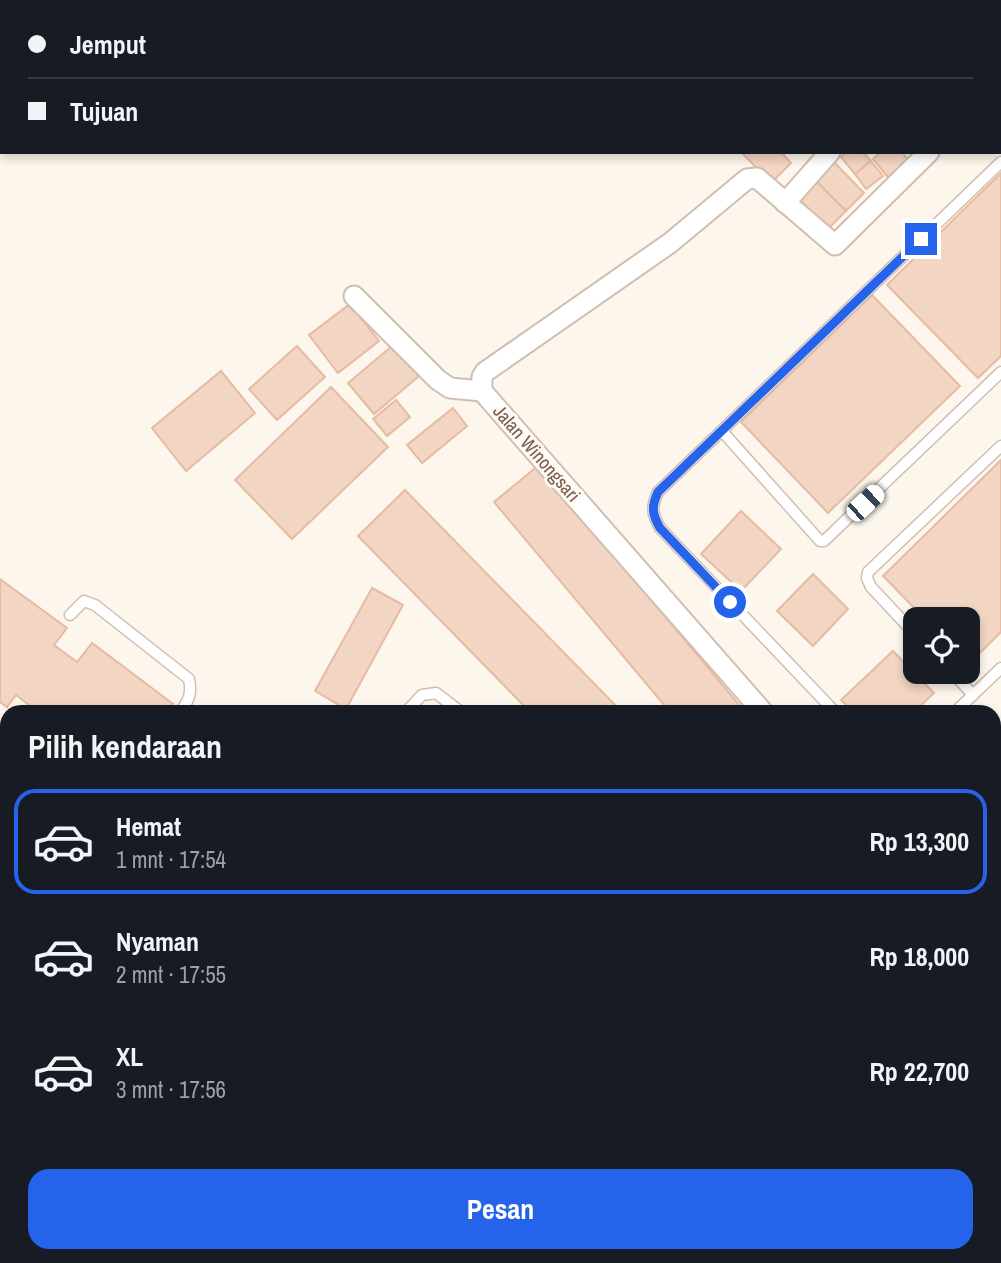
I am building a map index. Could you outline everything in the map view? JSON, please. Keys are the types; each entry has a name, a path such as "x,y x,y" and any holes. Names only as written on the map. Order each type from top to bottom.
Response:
{"street":[{"path":"828,154 785,203 833,245 838,245 927,154"},
{"name":"Jalan Winongsari","path":"757,705 482,391 482,377 485,372 670,243 747,179 757,178 785,203"},
{"path":"354,296 438,380 450,388 482,391"}],"lane":[{"path":"828,705 660,528 652,514 653,503 658,492 1001,162"},
{"path":"722,431 820,541 824,541 1001,372"},
{"path":"903,621 871,587 867,578 868,572 1001,446"},
{"path":"70,615 84,601 94,605 189,679 191,688 186,705"},
{"path":"962,705 1001,668"},
{"path":"963,684 973,695"},
{"path":"413,705 422,695 436,693 452,705"}],"building":[{"path":"743,154 783,154 791,163 771,183"},
{"path":"844,154 865,154 871,161 855,174 841,157"},
{"path":"879,154 904,154 911,164 891,181 873,159"},
{"path":"871,161 883,176 866,189 855,174"},
{"path":"834,162 864,193 846,211 816,181"},
{"path":"1001,173 1001,356 978,378 887,285"},
{"path":"816,181 846,211 828,229 798,198"},
{"path":"872,295 960,386 828,513 741,422"},
{"path":"350,304 379,341 338,373 309,335"},
{"path":"398,341 424,372 374,414 348,383"},
{"path":"297,346 325,377 277,420 249,389"},
{"path":"221,371 255,413 186,471 152,428"},
{"path":"331,387 388,447 292,539 235,480"},
{"path":"396,400 410,417 387,436 373,419"},
{"path":"453,408 467,426 422,463 407,445"},
{"path":"1001,460 1001,632 980,653 980,607 913,607 883,576"},
{"path":"539,465 739,705 664,705 494,502"},
{"path":"405,490 615,705 523,705 358,536"},
{"path":"741,511 781,549 741,591 701,554"},
{"path":"813,574 848,609 813,646 777,611"},
{"path":"0,579 67,628 54,645 77,662 92,643 173,704 29,705 16,695 8,705 0,702"},
{"path":"372,588 403,605 348,705 339,705 315,691"},
{"path":"893,651 903,661 903,684 925,684 934,693 921,705 846,705 841,700"}],"route":[{"path":"730,602 660,528 652,514 658,492 921,239"}]}
